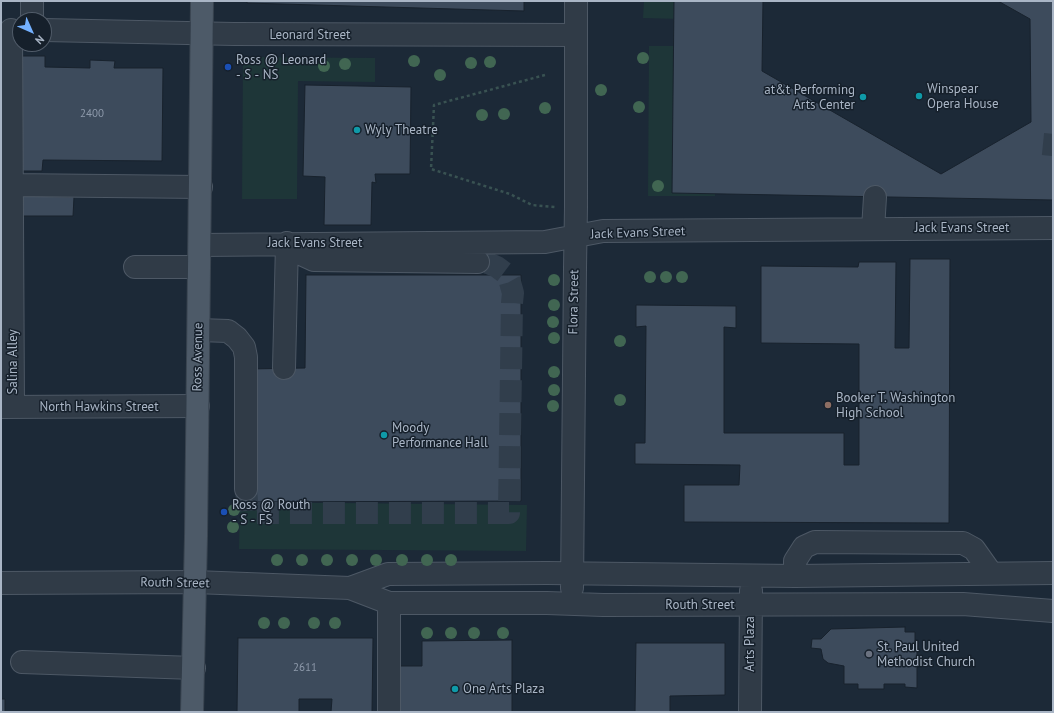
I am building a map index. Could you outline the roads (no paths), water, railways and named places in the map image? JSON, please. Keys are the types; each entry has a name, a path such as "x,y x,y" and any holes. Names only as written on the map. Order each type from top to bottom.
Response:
{"main road":[{"name":"Ross Avenue","path":"192,712 198,406 202,1"}],"street":[{"path":"32,1 32,12"},
{"name":"Flora Street","path":"572,604 574,268 576,236 576,1"},
{"name":"Salina Alley","path":"7,407 11,185 11,30"},
{"name":"Leonard Street","path":"52,30 202,34 576,35"},
{"path":"11,185 201,187"},
{"path":"873,229 875,197"},
{"name":"Jack Evans Street","path":"200,245 287,243 545,242 602,231 1053,228"},
{"path":"287,243 301,254 314,260 478,262"},
{"path":"284,368 287,243"},
{"path":"135,267 199,267"},
{"path":"199,330 228,331 237,338 244,347 246,357 246,489"},
{"name":"North Hawkins Street","path":"7,407 198,406"},
{"path":"795,576 795,562 804,547 815,542 962,542 974,549 991,573"},
{"name":"Routh Street","path":"350,588 388,574 572,573 795,576 1053,573"},
{"name":"Arts Plaza","path":"750,712 751,575"},
{"name":"Routh Street","path":"1,583 195,582 350,588 389,603 603,605 963,604 1053,611"},
{"path":"389,603 389,712"},
{"path":"22,662 194,668"}],"tunnel":[{"path":"1043,144 1053,145"},
{"path":"246,489 248,513 509,513 513,293 510,282 505,273 488,263 478,262"}],"place":[{"name":"Ross @ Leonard - S - NS","path":"228,67"},
{"name":"Winspear Opera House","path":"919,96"},
{"name":"at&t Performing Arts Center","path":"863,97"},
{"name":"Wyly Theatre","path":"357,130"},
{"name":"Booker T. Washington High School","path":"828,405"},
{"name":"Moody Performance Hall","path":"384,435"},
{"name":"Ross @ Routh - S - FS","path":"224,512"},
{"name":"St. Paul United Methodist Church","path":"869,654"},
{"name":"One Arts Plaza","path":"455,689"}]}
